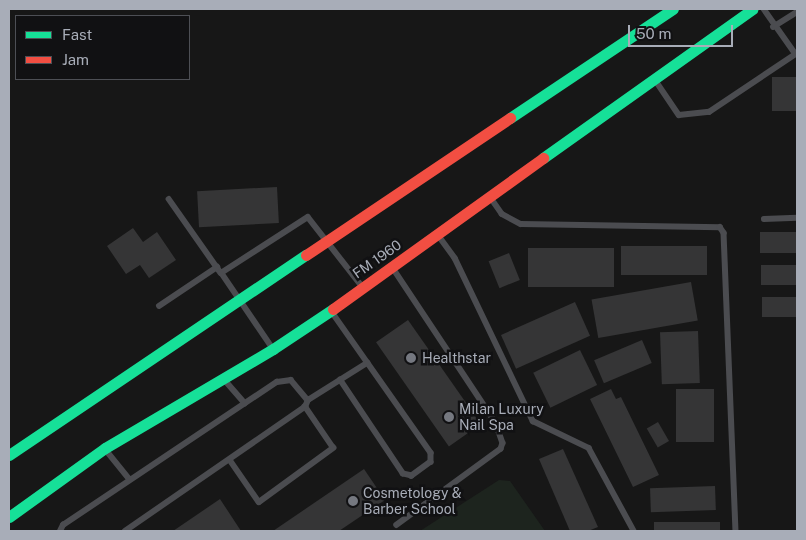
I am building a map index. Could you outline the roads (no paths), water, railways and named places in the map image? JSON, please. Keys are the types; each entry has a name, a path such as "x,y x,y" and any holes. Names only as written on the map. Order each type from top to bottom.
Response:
{"main road":[{"path":"10,451 240,300 673,9"},
{"name":"FM 1960","path":"9,517 105,448 274,349 438,235 753,9"}],"lane":[{"path":"655,80 680,115 709,112 796,53 774,26 764,9"},
{"path":"774,26 797,12"},
{"path":"490,196 502,214 521,224 720,227 724,232 736,531"},
{"path":"169,199 274,349"},
{"path":"159,306 308,217 363,286"},
{"path":"764,219 797,218"},
{"path":"438,235 455,258 533,421 589,448 634,531"},
{"path":"392,267 496,423 503,443 501,448 397,525"},
{"path":"331,310 431,453 431,462 412,476 403,474 340,380"},
{"path":"125,531 305,407 308,400 367,362"},
{"path":"224,379 245,403"},
{"path":"60,531 63,525 277,382 291,380 308,400"},
{"path":"230,460 259,502 334,448 305,407"},
{"path":"105,448 130,480"}],"place":[{"name":"Healthstar","path":"411,358"},
{"name":"Milan Luxury Nail Spa","path":"449,417"},
{"name":"Cosmetology & Barber School","path":"353,501"}]}
